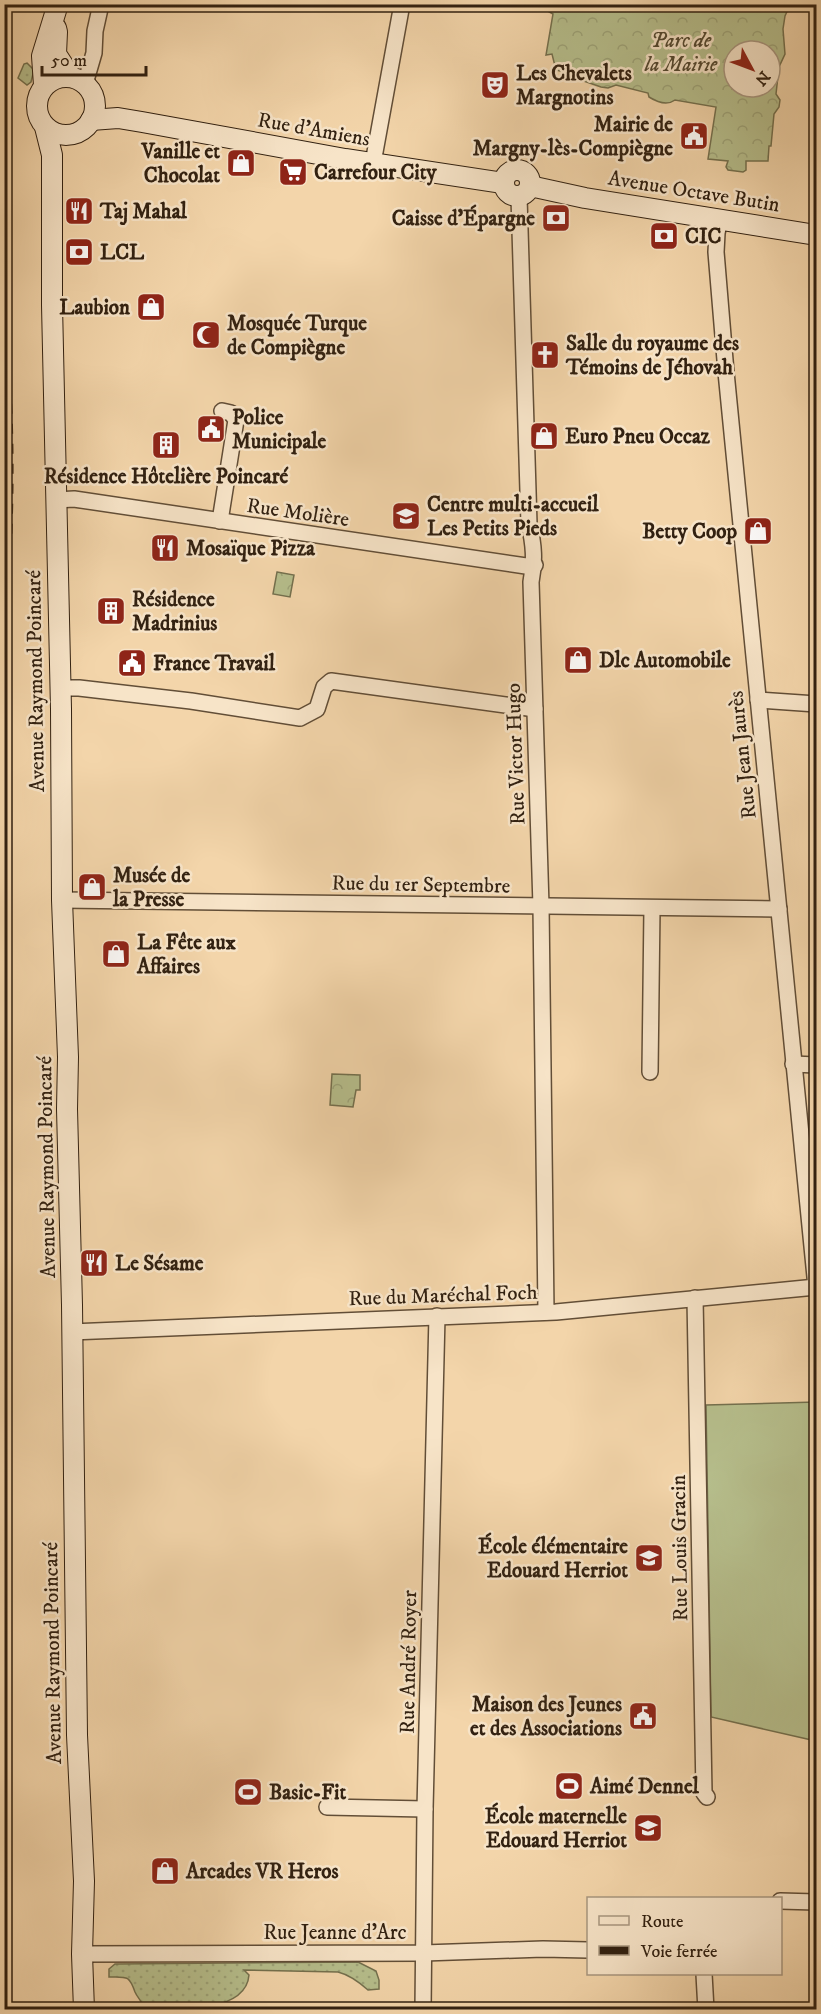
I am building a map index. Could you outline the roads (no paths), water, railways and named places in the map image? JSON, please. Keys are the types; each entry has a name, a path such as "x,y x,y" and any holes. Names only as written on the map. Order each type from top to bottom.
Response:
{"main road":[{"path":"52,155 72,134 83,129 93,111 92,94 56,54 56,14"},
{"path":"56,14 48,32 42,56 44,86 37,101 37,110 45,127 58,134 72,134"},
{"path":"44,86 55,78 66,76 78,81"},
{"name":"Rue d'Amiens","path":"93,111 118,118 374,163 503,183 508,173 519,170 528,176 524,191"},
{"name":"Avenue Raymond Poincaré","path":"45,127 52,155 52,324 62,900 68,1057 77,1735 84,1881 82,1954 84,2010"},
{"name":"Avenue Octave Butin","path":"524,191 585,198 816,235"}],"street":[{"path":"78,81 94,53 95,31 101,4"},
{"path":"374,163 402,4"},
{"name":"Rue Victor Hugo","path":"524,191 530,524 535,565 531,582 541,906 546,1312"},
{"name":"Rue Jean Jaurès","path":"720,219 716,252 816,1287"},
{"path":"220,521 236,420 231,413 222,411"},
{"name":"Rue Molière","path":"56,500 74,499 526,566 535,565"},
{"path":"60,688 79,688 190,701 300,718 317,709 324,687 331,681 535,709"},
{"path":"758,700 816,704"},
{"name":"Rue du 1er Septembre","path":"62,900 779,909"},
{"path":"650,1072 652,908"},
{"path":"793,1064 816,1065"},
{"name":"Rue du Maréchal Foch","path":"71,1332 546,1312 816,1287"},
{"name":"Rue Louis Gracin","path":"695,1298 704,1793 707,1797"},
{"name":"Rue André Royer","path":"423,2010 425,1809 437,1317"},
{"path":"327,1807 425,1809"},
{"path":"782,1901 816,1902"},
{"name":"Rue Jeanne d'Arc","path":"82,1954 587,1950"},
{"path":"705,1975 706,2010"}],"railway":[{"path":"4,324 8,364 12,486 4,647"}],"place":[{"name":"Les Chevalets Margnotins","path":"495,85"},
{"name":"Mairie de Margny-lès-Compiègne","path":"694,136"},
{"name":"Vanille et Chocolat","path":"241,163"},
{"name":"Carrefour City","path":"293,172"},
{"name":"Taj Mahal","path":"79,211"},
{"name":"Caisse d'Épargne","path":"556,218"},
{"name":"CIC","path":"664,236"},
{"name":"LCL","path":"79,252"},
{"name":"Laubion","path":"151,307"},
{"name":"Mosquée Turque de Compiègne","path":"206,335"},
{"name":"Salle du royaume des Témoins de Jéhovah","path":"545,355"},
{"name":"Police Municipale","path":"211,429"},
{"name":"Euro Pneu Occaz","path":"544,436"},
{"name":"Résidence Hôtelière Poincaré","path":"166,445"},
{"name":"Centre multi-accueil Les Petits Pieds","path":"406,516"},
{"name":"Betty Coop","path":"758,531"},
{"name":"Mosaïque Pizza","path":"165,548"},
{"name":"Résidence Madrinius","path":"111,611"},
{"name":"Dlc Automobile","path":"578,660"},
{"name":"France Travail","path":"132,663"},
{"name":"Musée de la Presse","path":"92,887"},
{"name":"La Fête aux Affaires","path":"116,954"},
{"name":"Le Sésame","path":"94,1263"},
{"name":"École élémentaire Edouard Herriot","path":"649,1558"},
{"name":"Maison des Jeunes et des Associations","path":"643,1716"},
{"name":"Aimé Dennel","path":"569,1786"},
{"name":"Basic-Fit","path":"248,1792"},
{"name":"École maternelle Edouard Herriot","path":"648,1828"},
{"name":"Arcades VR Heros","path":"165,1871"}],"park label":[{"name":"Parc de la Mairie","path":"681,52"}]}
